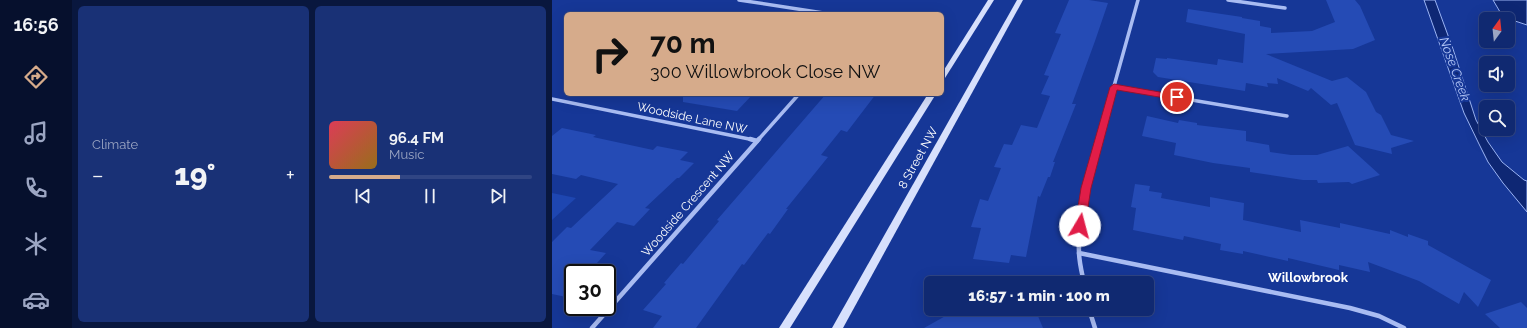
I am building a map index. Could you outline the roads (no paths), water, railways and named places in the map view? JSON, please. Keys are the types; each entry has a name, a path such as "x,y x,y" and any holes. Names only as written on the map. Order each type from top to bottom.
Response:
{"main road":[{"path":"944,75 991,0"},
{"name":"8 Street NW","path":"837,328 1020,0"},
{"name":"8 Street NW","path":"784,328 931,96"}],"street":[{"path":"739,0 817,12"},
{"path":"1083,276 1079,252 1080,226 1086,188 1138,0"},
{"path":"1228,0 1285,8"},
{"path":"1114,87 1287,116"},
{"name":"Woodside Crescent NW","path":"592,328 797,96"},
{"name":"Woodside Lane NW","path":"552,99 757,141"},
{"path":"1079,252 1350,308 1379,316 1404,328"},
{"path":"1091,316 1095,328"}],"water":[{"name":"Nose Creek","path":"1424,0 1435,0 1479,126 1479,136 1485,136 1502,162 1527,181 1527,212 1488,162 1464,113"},
{"path":"1493,0 1527,0 1527,25 1515,21 1515,12 1500,12"}],"district":[{"name":"Willowbrook","path":"1308,277"}]}
